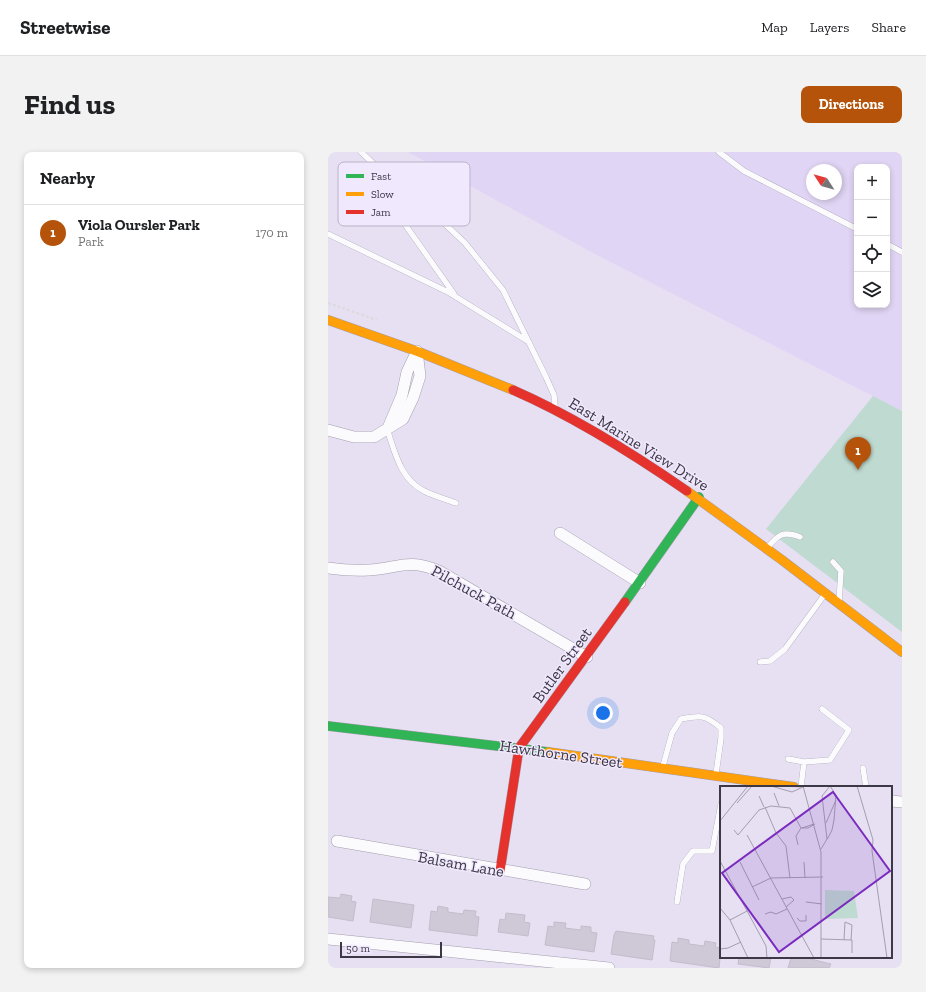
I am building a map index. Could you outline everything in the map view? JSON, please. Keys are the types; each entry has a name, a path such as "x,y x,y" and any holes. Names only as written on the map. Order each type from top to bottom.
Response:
{"street":[{"name":"East Marine View Drive","path":"328,320 418,351 509,388 556,410 617,444 699,497 902,652"},
{"path":"328,430 354,437 374,437 387,429 402,394 407,372 418,351"},
{"name":"Butler Street","path":"500,871 520,748 587,657 699,497"},
{"path":"560,533 640,582"},
{"name":"Pilchuck Path","path":"328,568 370,570 410,563 425,565 439,571 587,657"},
{"name":"Hawthorne Street","path":"328,726 520,748 716,776 726,780 784,786"},
{"path":"892,801 902,802"},
{"name":"Balsam Lane","path":"337,841 500,871 585,884"},
{"path":"328,940 601,967"}],"lane":[{"path":"361,152 372,162"},
{"path":"719,152 744,171 854,227"},
{"path":"406,226 455,296"},
{"path":"447,226 465,243 503,290 554,395 556,410"},
{"path":"328,234 455,296 529,342"},
{"path":"890,246 902,252"},
{"path":"387,429 399,466 411,482 423,491 456,503"},
{"path":"767,549 776,537 784,534 791,534 800,537"},
{"path":"833,562 841,571 839,604"},
{"path":"760,662 770,661 785,649 825,594"},
{"path":"788,759 804,762 830,760 849,730 822,709"},
{"path":"663,768 672,732 681,719 694,716 708,717 721,728 716,776"},
{"path":"801,786 804,762"},
{"path":"863,768 866,786"},
{"path":"677,902 683,864 693,851 712,851 720,809"}],"shaded area":[{"path":"408,152 902,152 902,411 595,254 470,186 470,162 426,162"}],"green space":[{"path":"873,396 902,411 902,632 766,529"}],"building":[{"path":"341,894 352,896 351,901 356,902 353,921 328,917 328,897 340,898"},
{"path":"373,899 414,905 411,928 370,922"},
{"path":"438,906 448,908 448,912 463,914 464,910 476,911 475,916 479,917 477,936 429,930 431,911 437,912"},
{"path":"506,913 525,915 524,922 530,923 528,936 498,932 500,919 505,920"},
{"path":"554,922 566,923 565,928 581,930 581,926 591,927 591,932 597,933 594,952 545,945 548,926 554,927"},
{"path":"616,931 654,936 653,940 655,940 652,960 611,954"},
{"path":"678,938 689,940 689,944 704,946 705,941 716,943 715,947 720,948 719,968 670,961 672,942 678,943"},
{"path":"739,958 771,958 769,968 738,964"},
{"path":"791,958 807,958 831,964 829,968 788,968"}],"traffic: fast":[{"path":"625,602 699,497"},
{"path":"328,726 548,752"}],"traffic: slow":[{"path":"328,320 419,352 513,390"},
{"path":"687,491 782,560 902,652"},
{"path":"548,752 787,786"}],"traffic: jam":[{"path":"513,390 559,412 603,436 687,491"},
{"path":"500,871 519,748 625,602"}],"place":[{"name":"Viola Oursler Park","path":"858,470"}]}
